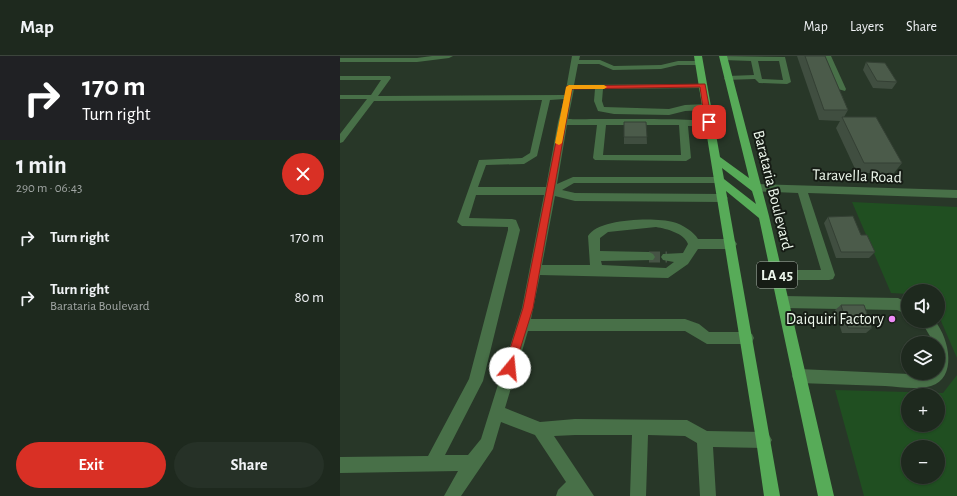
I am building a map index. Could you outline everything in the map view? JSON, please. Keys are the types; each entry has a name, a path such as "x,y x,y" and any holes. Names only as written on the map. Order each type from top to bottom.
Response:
{"main road":[{"name":"Barataria Boulevard","path":"723,57 764,216 826,496"},
{"name":"LA 45","path":"698,59 747,338 772,496"},
{"path":"714,157 756,188"},
{"path":"719,180 764,216"}],"street":[{"path":"340,78 449,56"},
{"path":"672,56 673,64"},
{"path":"827,56 842,89"},
{"path":"723,57 754,58 782,59 787,82 759,81 754,58"},
{"path":"452,496 472,463 487,443 523,325 536,270 562,122 575,59 600,59 613,68 662,67 698,59"},
{"path":"340,60 395,66"},
{"path":"340,140 373,98 395,66"},
{"path":"728,78 758,77"},
{"path":"340,97 547,97 599,87 703,86"},
{"path":"599,87 598,101 601,109 614,111 669,112 685,108 706,107"},
{"path":"433,463 476,381 514,230 512,223 462,222 482,162 524,161 534,154 547,97"},
{"path":"562,122 709,122"},
{"path":"602,122 598,158 686,158 683,122"},
{"path":"551,191 573,180 719,180"},
{"name":"Taravella Road","path":"756,188 957,194"},
{"path":"777,275 828,275 802,189"},
{"path":"472,191 551,191 575,197 723,198"},
{"path":"536,270 597,270 668,274 686,258 692,250 694,244 691,237 673,226 656,223 606,228 594,236 594,256 597,270"},
{"path":"694,244 731,244"},
{"path":"594,256 648,257"},
{"path":"667,257 686,258"},
{"path":"783,302 898,304 901,306"},
{"path":"523,325 685,325 694,328 707,338 747,338"},
{"path":"799,376 909,380 932,379 942,372 947,361 945,347 939,335 933,328"},
{"path":"496,412 540,430 575,427 687,428 705,439 764,440"},
{"path":"638,496 640,428"},
{"path":"540,430 582,490 564,496"},
{"path":"705,439 708,496"},
{"path":"340,465 472,463"}],"green space":[{"path":"852,202 957,207 957,358 944,328 945,284 901,284 901,294 891,293"},
{"path":"957,375 957,496 864,496 835,390 901,392 901,432 945,432 945,390"}],"building":[{"path":"805,56 825,56 848,110 824,110"},
{"path":"866,62 885,63 897,82 877,81"},
{"path":"842,117 876,117 902,163 864,163"},
{"path":"624,122 646,122 647,137 624,137"},
{"path":"853,216 861,235 867,235 875,252 841,252 828,217"},
{"path":"841,305 864,305 872,328 848,328"}],"tunnel":[{"path":"649,257 667,257"}],"slow traffic":[{"path":"559,143 569,87 604,87"}],"place":[{"name":"Daiquiri Factory","path":"892,319"}],"route":[{"path":"510,368 528,308 551,191 569,87 703,86 709,122"}]}
